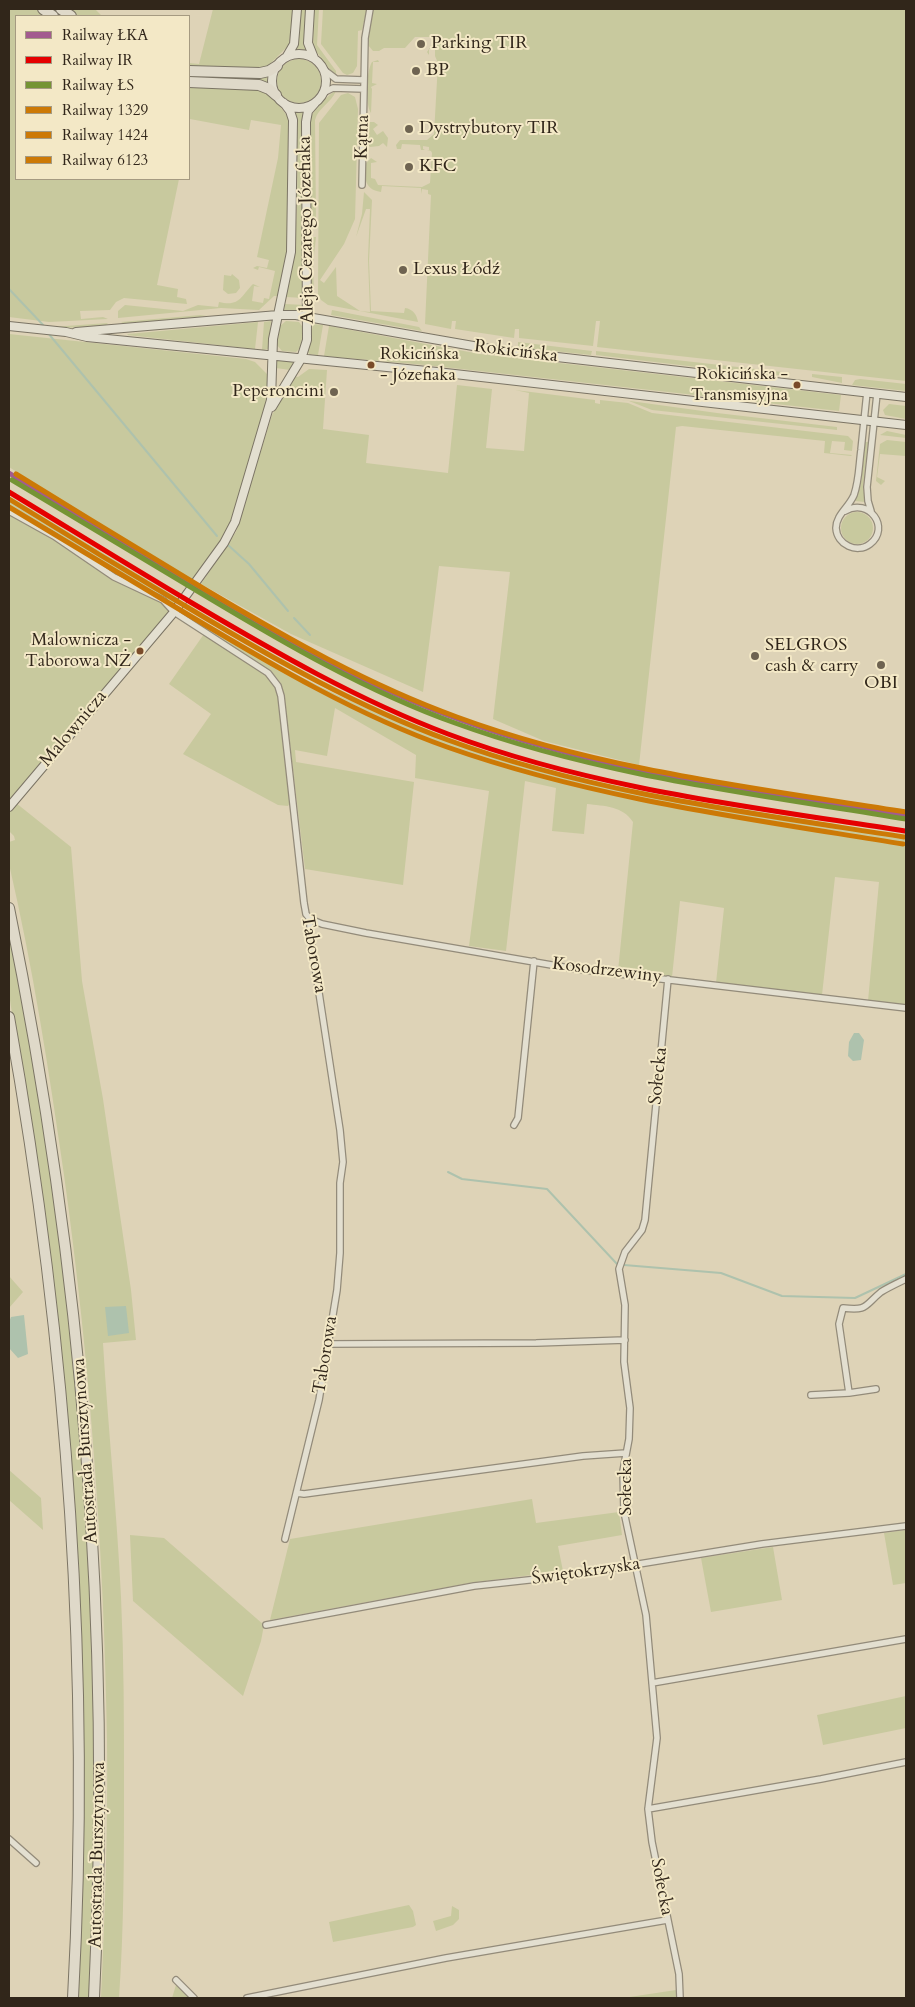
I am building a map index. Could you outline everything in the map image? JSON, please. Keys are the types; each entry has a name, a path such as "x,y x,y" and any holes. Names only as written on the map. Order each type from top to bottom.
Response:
{"highway":[{"path":"190,71 260,73 269,71 277,66"},
{"path":"190,82 259,85 276,95"},
{"name":"Autostrada Bursztynowa","path":"9,908 37,1056 65,1237 76,1332 89,1483 99,1692 99,1862 94,1998"},
{"name":"Autostrada Bursztynowa","path":"9,1017 44,1239 68,1477 76,1630 78,1772 76,1928 72,1998"}],"main road":[{"path":"297,9 294,44 286,57 277,66 272,79 276,95 284,103 301,108 315,103 323,93 326,79 323,69 310,51 308,43 310,9"},
{"path":"286,57 301,54 315,59"},
{"name":"Aleja Cezarego Józefiaka","path":"272,356 273,339 289,269 293,233 293,120 290,111 284,103"},
{"name":"Aleja Cezarego Józefiaka","path":"301,359 307,340 308,317 306,122 308,111 315,103"},
{"name":"Rokicińska","path":"66,332 120,330 278,315 308,317 515,353 906,397"},
{"name":"Rokicińska","path":"9,326 66,332 87,337 437,372 906,425"},
{"name":"Malownicza","path":"9,807 174,612 224,543 233,527 267,418 272,392 272,356"},
{"name":"Malownicza","path":"267,418 301,359"}],"street":[{"name":"Kątna","path":"362,185 365,33 370,9"},
{"path":"323,69 336,79 364,80"},
{"name":"Kątna","path":"323,93 336,87 364,89"},
{"path":"867,392 857,486 851,501 838,520 837,532 843,543 855,549 868,546 877,536 878,525 868,501 867,487 877,394"},
{"path":"845,511 859,507 872,513"},
{"name":"Taborowa","path":"9,512 54,536 114,577 163,600 174,612 262,668 278,686 282,696 304,903 306,914 310,919 310,934 340,1130 343,1162 340,1184 340,1253 337,1290 319,1400 298,1494 285,1539"},
{"name":"Kosodrzewiny","path":"310,919 322,924 366,933 569,968 906,1008"},
{"path":"514,1125 518,1118 534,961"},
{"name":"Sołecka","path":"668,979 645,1220 642,1230 625,1252 619,1269 625,1305 624,1368 630,1408 623,1471 624,1512 646,1615 657,1738 648,1809 652,1842 679,1974 680,1998"},
{"path":"849,1393 839,1324 843,1308 856,1310 864,1308 883,1291 906,1279"},
{"path":"328,1344 536,1343 625,1340"},
{"path":"811,1394 849,1393 876,1388"},
{"path":"298,1494 583,1456 626,1453"},
{"name":"Świętokrzyska","path":"266,1625 474,1586 565,1576 762,1544 906,1526"},
{"path":"652,1683 906,1639"},
{"path":"648,1809 713,1799 906,1762"},
{"path":"9,1839 36,1863"},
{"path":"247,1998 446,1958 668,1920"},
{"path":"176,1980 194,1998"}],"green space":[{"path":"9,9 36,9 44,15 15,15 15,180 179,180 157,285 178,289 177,297 186,299 187,304 124,298 116,302 110,310 80,311 81,319 103,317 108,319 49,322 9,317"},
{"path":"69,9 95,9 101,15 77,15"},
{"path":"213,9 293,9 289,45 267,67 190,66 190,63 199,64"},
{"path":"301,9 306,9 305,50 297,49"},
{"path":"314,9 319,9 317,45 336,71 336,75 313,47"},
{"path":"323,9 367,9 362,30 358,31 357,66 353,73 347,75 343,73 321,44"},
{"path":"372,9 906,9 906,381 597,347 600,321 596,321 593,346 519,338 519,329 515,329 514,338 455,329 456,321 452,321 451,329 425,324 431,195 428,194 428,190 422,189 421,194 421,188 382,186 381,192 375,190 366,182 365,173 366,163 371,158 377,162 371,163 371,178 375,179 378,185 422,187 430,183 432,153 427,150 429,150 429,147 423,146 425,150 421,150 420,145 402,144 401,149 397,149 396,145 400,140 427,140 434,134 438,63 435,49 429,49 435,40 432,37 415,37 405,48 384,48 379,51 373,51 368,45"},
{"path":"295,59 303,59 315,65 321,81 315,97 303,103 295,103 283,97 277,85 277,77 283,65"},
{"path":"378,60 379,62 373,62 372,83 377,84 371,87 371,113 367,96 367,80 372,62"},
{"path":"190,75 238,78 267,76 267,84 190,77"},
{"path":"190,87 260,90 276,102 288,118 288,242 278,296 274,296 259,310 221,308 118,318 118,311 125,305 183,311 198,305 218,307 219,302 236,302 253,284 260,287 254,286 252,301 263,303 264,298 269,299 275,271 259,267 258,270 253,268 257,266 267,268 269,260 257,257 278,158 281,125 251,120 249,130 190,119"},
{"path":"336,91 315,120 316,220 313,220 310,202 310,119 321,103"},
{"path":"348,93 355,97 358,109 355,219 344,244 320,280 324,283 336,267 337,296 360,311 370,312 368,259 370,209 366,209 356,237 362,214 364,192 372,200 369,261 371,311 404,313 405,308 414,313 418,322 328,305 321,300 318,294 319,123 341,95"},
{"path":"303,112 302,245 304,298 286,297 296,232 297,123 295,113"},
{"path":"370,122 378,125 373,129 377,135 383,131 388,138 387,147 383,143 379,146 370,147 366,143 367,126"},
{"path":"313,237 316,237 313,264 314,297 312,298 311,263"},
{"path":"232,274 239,280 240,288 236,293 228,294 223,290 224,275 231,276"},
{"path":"285,304 304,305 304,313 284,312"},
{"path":"332,310 419,327 422,331 331,315"},
{"path":"207,316 125,324 121,322"},
{"path":"271,321 268,349 262,350 264,322"},
{"path":"286,321 299,322 304,329 301,347 296,352 282,351 277,345 280,326"},
{"path":"258,322 255,349 127,335 128,334"},
{"path":"108,323 105,326 51,327"},
{"path":"313,324 323,325 318,355 309,354 308,352"},
{"path":"329,326 480,354 841,395 839,411 425,365 324,356"},
{"path":"9,334 246,359 255,362 268,375 265,409 235,514 227,532 193,580 143,552 9,467"},
{"path":"518,342 592,351 591,355 525,348 518,346"},
{"path":"596,351 791,373 772,376 596,355"},
{"path":"277,360 293,361 294,363 290,370 276,368"},
{"path":"309,369 327,370 323,429 369,435 366,463 448,473 457,385 492,389 486,448 524,451 529,393 515,390 595,400 595,403 600,404 600,400 628,403 652,413 848,436 853,441 852,451 844,450 845,442 832,441 830,453 852,455 824,453 825,441 682,426 676,427 639,765 544,741 493,719 510,572 439,566 423,692 291,634 201,584 236,532 272,415 294,376 298,377"},
{"path":"812,374 842,377 842,383 812,377"},
{"path":"855,380 906,384 906,391 852,385"},
{"path":"601,397 837,427 837,430 652,410 629,401"},
{"path":"889,404 906,406 906,419 885,415 883,410"},
{"path":"887,431 906,435 906,438 880,435"},
{"path":"887,440 906,442 906,456 880,454 877,477 885,481 881,485 876,481 880,444"},
{"path":"865,442 868,442 863,485 865,502 855,501 861,484"},
{"path":"9,496 179,599 174,606 166,599 104,568 66,540 9,508"},
{"path":"857,512 863,513 868,517 872,522 872,534 868,539 863,543 857,544 851,543 846,539 842,534 841,528 842,522 846,517 851,513"},
{"path":"9,514 60,542 112,580 163,603 170,610 9,801"},
{"path":"184,613 302,678 384,716 426,733 511,762 567,776 661,795 906,836 906,1005 868,1001 879,882 835,877 822,995 716,983 724,908 680,901 672,977 618,971 633,822 619,810 606,806 587,804 584,834 552,831 556,788 525,781 506,951 469,946 489,791 415,778 416,755 335,708 327,756 295,750 296,762 414,782 403,885 305,869 284,695 280,682 271,671 187,617"},
{"path":"204,634 267,675 273,682 278,695 290,803 288,806 278,805 183,754 211,714 169,684"},
{"path":"16,803 71,847 82,981 103,1099 131,1290 136,1340 103,1343 123,1644 124,1866 119,1998 101,1998 106,1869 107,1740 103,1598 88,1386 64,1175 40,1019 9,864 9,842 15,840 9,831 9,812"},
{"path":"9,929 52,1176 69,1313 87,1519 95,1733 94,1886 89,1998 77,1998 81,1885 65,1388 48,1243 9,994"},
{"path":"9,1276 23,1292 9,1308"},
{"path":"9,1470 41,1498 43,1530 9,1500"},
{"path":"532,1499 536,1523 619,1512 622,1535 558,1546 563,1571 469,1583 270,1620 290,1539"},
{"path":"906,1530 906,1583 893,1585 884,1533"},
{"path":"130,1535 164,1538 264,1625 261,1641 243,1696 133,1601"},
{"path":"773,1547 782,1600 711,1612 701,1558"},
{"path":"906,1696 906,1728 823,1745 817,1715"},
{"path":"409,1905 413,1911 416,1925 413,1927 333,1942 329,1922"},
{"path":"452,1906 459,1910 459,1919 453,1925 436,1931 433,1921 451,1916"},
{"path":"176,1985 190,1998 172,1998"},
{"path":"676,1990 676,1998 623,1998"}],"shaded area":[{"path":"854,1033 859,1033 864,1040 861,1060 853,1061 848,1056 849,1042"},
{"path":"126,1306 129,1333 108,1336 105,1307"},
{"path":"24,1315 28,1354 18,1358 9,1348 9,1322 11,1317"}],"waterway":[{"path":"9,289 45,327"},
{"path":"48,333 217,536"},
{"path":"228,545 249,564 288,611"},
{"path":"294,618 310,635"},
{"path":"9,790 9,795"},
{"path":"448,1172 462,1179 547,1189 617,1264"},
{"path":"624,1265 721,1273 782,1296 855,1298 906,1274"}],"rail line":[{"name":"ŁKA","path":"9,473 172,575 283,639 398,695 458,719 568,753 623,766 736,788 906,815"},
{"name":"1424","path":"16,474 206,590 328,660 392,690 457,717 567,751 623,764 736,785 906,812"},
{"name":"ŁS","path":"12,480 295,648 389,696 455,723 565,757 622,770 735,792 906,819"},
{"name":"IR","path":"9,492 286,657 349,691 448,734 503,753 616,783 732,804 905,831"},
{"name":"1329","path":"9,499 146,583 285,664 382,713 448,740 503,759 559,775 616,788 731,810 904,837"},
{"name":"6123","path":"9,507 316,688 381,720 447,747 559,781 616,794 730,816 903,844"}],"place":[{"name":"Parking TIR","path":"421,44"},
{"name":"BP","path":"416,71"},
{"name":"Dystrybutory TIR","path":"409,129"},
{"name":"KFC","path":"409,167"},
{"name":"Lexus Łódź","path":"403,270"},
{"name":"Rokicińska - Józefiaka","path":"371,365"},
{"name":"Rokicińska - Transmisyjna","path":"797,385"},
{"name":"Peperoncini","path":"334,392"},
{"name":"Malownicza - Taborowa NŻ","path":"140,651"},
{"name":"SELGROS cash & carry","path":"755,656"},
{"name":"OBI","path":"881,665"}]}
